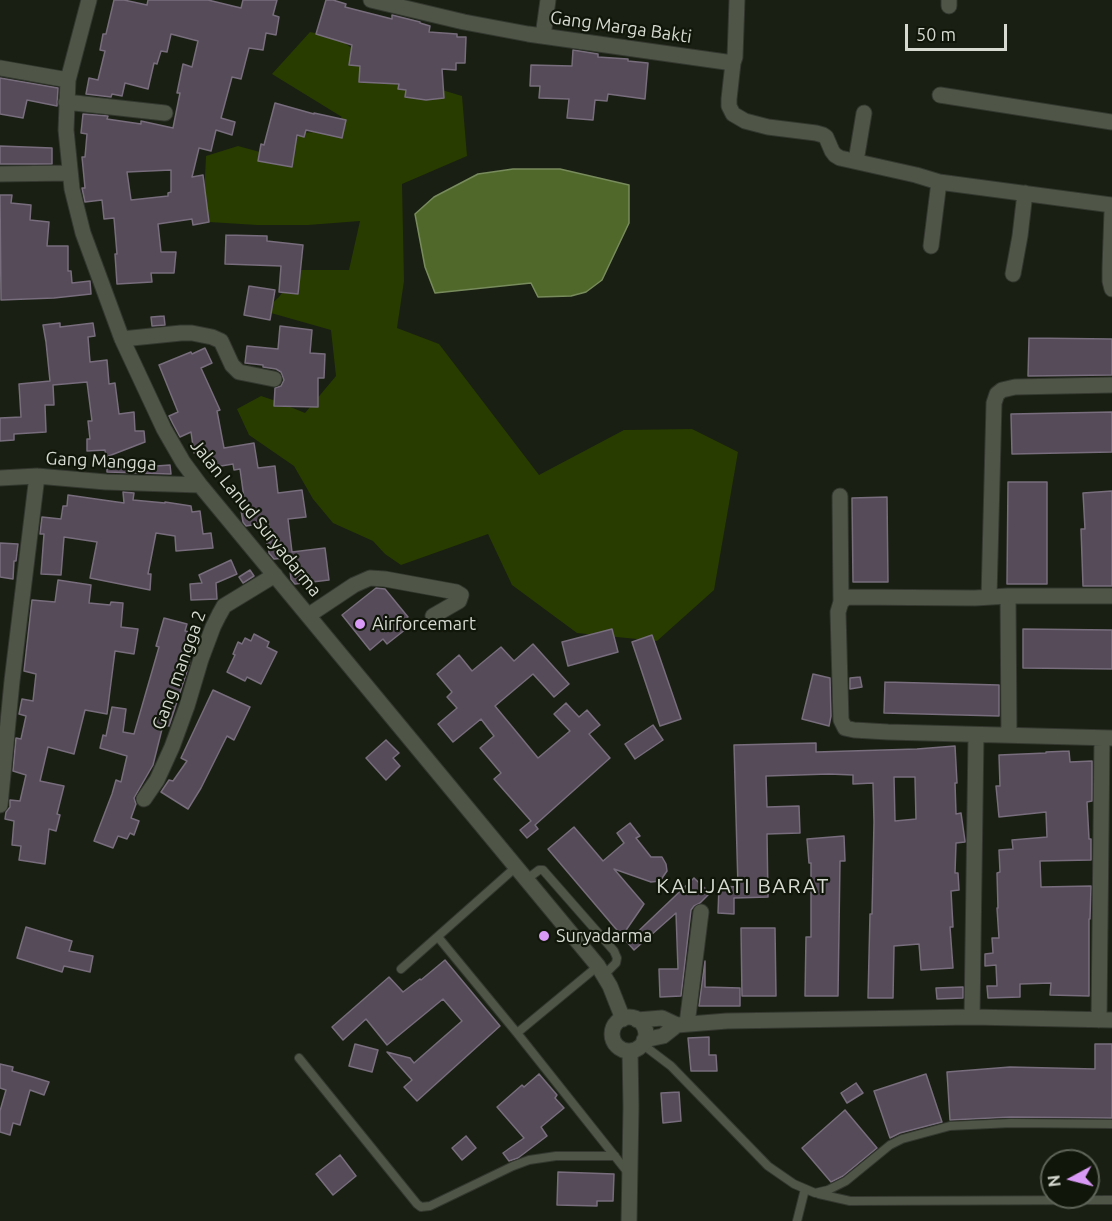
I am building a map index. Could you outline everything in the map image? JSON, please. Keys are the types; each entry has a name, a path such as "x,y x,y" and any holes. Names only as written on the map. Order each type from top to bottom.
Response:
{"street":[{"name":"Jalan Lanud Suryadarma","path":"89,0 68,80 66,102 66,130 72,189 83,233 122,339 164,429 183,462 200,485 601,970 617,1003 630,1019"},
{"name":"Gang Marga Bakti","path":"371,0 464,22 543,36 733,63"},
{"path":"543,36 548,0"},
{"path":"737,0 735,57 729,106 733,114 745,121 768,127 823,135 835,155 840,158 939,182 1112,205"},
{"path":"0,68 68,80"},
{"path":"940,95 1112,122"},
{"path":"66,102 165,113"},
{"path":"856,161 864,113"},
{"path":"0,174 70,173"},
{"path":"931,246 939,182"},
{"path":"1013,274 1025,193"},
{"path":"1112,210 1110,268 1112,289"},
{"path":"122,339 181,333 212,337 221,341 236,369 244,374 274,379"},
{"path":"989,597 994,403 997,394 1002,390 1015,387 1112,386"},
{"path":"0,805 6,680 37,477"},
{"name":"Gang Mangga","path":"0,478 37,477 200,485"},
{"path":"701,912 682,1024 663,1036 639,1045 619,1048 612,1038 614,1026 618,1022 630,1019 662,1018 682,1024 727,1021 972,1017 1106,1020 1107,738 888,732 845,728 841,720 838,612 841,602 840,496"},
{"name":"Gang mangga 2","path":"144,799 157,780 172,747 201,659 224,606 275,575"},
{"path":"309,615 354,585 370,578 456,592 461,596 459,601 433,616"},
{"path":"1008,596 1009,735"},
{"path":"841,602 847,597 1112,596"},
{"path":"972,1017 976,735"},
{"path":"629,1221 631,1107 639,1045 645,1031 641,1023 630,1019"}],"lane":[{"path":"401,969 516,867"},
{"path":"517,1033 601,970 616,963 614,951 543,870 539,870 527,879"},
{"path":"438,937 630,1176"},
{"path":"639,1045 671,1066 768,1166 794,1184 815,1193 850,1201 1112,1200"},
{"path":"299,1058 417,1204 422,1207 430,1206 530,1160 555,1156 615,1156"},
{"path":"815,1193 828,1190 846,1181 890,1145 902,1139 950,1126 1011,1123 1112,1124"},
{"path":"797,1221 805,1189"}],"shaded area":[{"path":"310,32 338,38 385,73 462,96 467,156 402,184 404,281 397,328 439,344 539,475 624,430 692,429 738,452 714,590 657,641 577,633 512,585 488,534 401,565 385,554 373,541 333,523 313,499 294,466 249,435 237,409 261,396 305,413 336,376 331,330 264,311 279,297 298,270 349,270 360,221 308,225 257,225 203,221 206,156 238,146 278,157 302,133 315,132 342,117 272,74"},
{"path":"513,169 560,169 629,185 629,223 602,280 586,292 571,296 538,297 531,283 435,293 425,267 415,214 434,197 478,174"}],"building":[{"path":"114,0 147,5 148,0 208,0 241,8 243,0 277,0 273,15 279,17 276,35 266,33 263,50 249,48 241,79 232,77 221,118 235,122 232,135 216,130 211,151 199,148 192,177 203,175 209,222 193,225 192,219 158,224 161,252 176,252 174,273 151,273 152,282 117,284 114,218 104,219 102,200 85,202 82,188 85,188 82,157 85,157 87,134 81,133 83,114 108,116 107,119 141,124 141,121 173,128 183,64 192,67 198,41 171,34 167,52 161,51 157,64 154,63 148,89 125,83 122,96 86,94 89,78 98,80 105,51 100,50 103,34 106,34","holes":["171,170 171,192 168,196 131,200 127,172"]},
{"path":"326,0 333,0 346,4 345,7 392,19 392,15 420,22 430,26 429,32 466,37 465,63 456,63 456,70 442,69 444,98 426,100 405,97 406,90 398,89 399,84 359,82 360,66 349,65 352,45 316,34"},
{"path":"573,50 598,54 598,57 648,63 645,99 608,94 607,101 595,100 593,120 567,118 569,99 539,98 540,86 530,86 531,65 572,66"},
{"path":"0,78 58,88 57,106 27,100 23,118 0,114"},
{"path":"275,103 346,120 342,138 306,130 304,137 297,135 292,167 258,161 261,144 264,145"},
{"path":"0,146 52,148 52,164 0,164"},
{"path":"0,195 12,195 11,203 31,205 30,220 49,222 47,246 68,246 68,271 71,271 72,283 90,281 91,294 1,300"},
{"path":"226,235 267,236 267,241 303,245 298,294 279,292 281,266 225,264"},
{"path":"249,286 275,290 270,320 244,315"},
{"path":"164,316 165,325 152,326 151,317"},
{"path":"60,323 60,327 93,323 95,336 88,337 90,362 107,360 109,384 115,383 119,414 134,412 135,431 144,431 145,442 106,457 105,450 87,451 87,439 90,439 88,421 92,421 87,382 53,385 54,405 45,405 46,432 14,434 14,440 0,441 0,418 21,417 19,384 50,381 43,325"},
{"path":"280,326 312,330 310,353 325,354 324,378 318,378 318,407 274,406 275,388 281,386 284,380 281,372 263,367 263,365 245,363 247,346 278,349"},
{"path":"1029,338 1112,339 1112,375 1028,376"},
{"path":"205,348 212,363 201,368 220,410 217,411 224,448 254,443 258,468 275,466 278,493 302,490 306,517 288,519 292,552 325,548 329,580 295,584 291,579 286,558 274,559 269,553 268,544 271,542 267,543 264,523 246,526 243,522 239,499 244,498 240,469 234,470 233,464 209,468 207,451 194,453 191,432 180,437 173,424 169,416 178,412 159,365"},
{"path":"1112,412 1112,452 1012,454 1011,414"},
{"path":"155,461 156,466 170,465 171,474 107,472 107,466"},
{"path":"1008,482 1047,482 1047,584 1007,584"},
{"path":"1112,491 1112,586 1083,586 1081,529 1085,529 1083,493"},
{"path":"123,492 134,493 133,500 191,506 192,512 200,511 203,534 211,533 213,548 176,551 175,536 156,533 148,574 151,574 150,590 90,578 97,542 64,537 61,575 41,574 44,534 40,534 42,517 61,519 63,506 67,506 68,495 124,503"},
{"path":"887,497 888,582 853,582 852,498"},
{"path":"0,543 18,544 13,579 0,577"},
{"path":"231,560 237,574 216,583 217,599 191,600 190,584 202,583 199,575"},
{"path":"250,570 254,576 243,583 239,577"},
{"path":"58,580 91,585 89,603 110,605 111,602 123,603 121,627 138,629 134,654 115,651 107,714 85,710 74,754 48,747 40,781 64,786 57,814 60,815 56,831 49,829 45,864 19,860 21,846 12,845 14,821 5,819 10,800 20,801 26,775 13,771 16,738 21,739 26,716 19,714 22,699 33,701 36,674 24,671 32,600 55,602"},
{"path":"376,588 385,589 408,617 401,622 406,629 387,644 383,639 370,650 342,615"},
{"path":"164,618 187,624 185,631 196,633 190,662 169,726 163,725 153,765 134,798 136,804 131,818 139,821 134,835 130,833 127,839 118,836 113,848 94,841 116,780 121,782 127,756 100,748 103,735 106,736 112,707 126,709 123,732 134,734 159,647 156,646"},
{"path":"612,629 618,652 568,666 562,642"},
{"path":"1023,629 1112,630 1112,669 1023,668"},
{"path":"254,634 269,642 267,647 277,652 261,684 247,677 245,681 227,672 238,642 242,644 245,638 251,641"},
{"path":"652,635 681,719 660,726 632,642"},
{"path":"533,644 569,684 554,697 533,674 495,706 538,758 570,731 554,714 566,703 579,717 587,710 600,725 589,734 610,758 535,825 538,829 527,838 520,830 531,821 494,779 501,773 480,748 494,736 481,719 453,742 438,724 457,708 447,697 452,692 437,674 459,655 472,671 501,647 514,661"},
{"path":"813,674 830,678 829,726 802,719"},
{"path":"860,677 862,687 850,689 850,678"},
{"path":"885,682 999,685 999,716 884,713"},
{"path":"213,690 250,707 234,740 227,736 188,809 161,792 169,780 173,781 187,761 181,758"},
{"path":"653,725 663,740 635,759 625,744"},
{"path":"386,740 399,753 393,758 400,766 386,780 366,758"},
{"path":"816,743 816,752 955,746 956,814 961,813 965,842 956,843 955,873 958,873 959,890 951,891 953,927 950,927 953,968 921,970 919,944 894,946 893,998 868,998 870,914 872,914 873,783 853,784 853,775 766,776 767,807 799,806 800,833 767,834 768,897 734,898 734,914 718,913 719,886 738,887 734,745","holes":["894,777 915,777 916,819 895,821"]},
{"path":"1069,751 1070,762 1092,761 1092,801 1087,802 1091,860 1040,861 1041,887 1091,886 1089,996 1050,995 1051,983 1020,984 1020,997 988,998 987,986 997,986 996,965 985,966 985,954 993,953 992,938 999,938 997,873 1000,872 999,850 1013,849 1012,840 1047,837 1046,812 999,817 996,786 1000,786 999,755"},
{"path":"630,823 640,836 636,838 651,857 662,857 667,871 660,881 651,882 614,869 644,904 622,936 548,849 574,827 603,861 624,843 617,833"},
{"path":"844,836 845,861 840,861 838,996 805,996 806,937 811,937 811,863 809,863 807,839"},
{"path":"694,878 710,893 691,910 681,996 660,997 659,969 678,969 676,913 634,950 627,942"},
{"path":"26,927 72,941 69,951 93,956 90,972 64,966 62,972 17,958"},
{"path":"741,928 775,928 776,996 742,996"},
{"path":"445,960 500,1026 417,1101 404,1087 412,1080 387,1052 410,1058 414,1063 462,1021 443,999 387,1045 366,1019 343,1040 332,1027 389,977 403,992"},
{"path":"705,961 705,987 740,988 740,1006 699,1006"},
{"path":"963,987 963,998 937,999 936,988"},
{"path":"709,1037 709,1055 716,1055 717,1071 691,1071 688,1038"},
{"path":"355,1044 378,1050 372,1072 349,1066"},
{"path":"1095,1044 1112,1044 1112,1118 1011,1117 950,1120 947,1072 1010,1067 1095,1069"},
{"path":"0,1064 13,1067 12,1071 49,1082 44,1095 30,1090 20,1125 13,1123 10,1135 0,1132 0,1111 6,1090 0,1088"},
{"path":"539,1074 557,1095 555,1098 564,1108 541,1127 547,1136 518,1158 509,1161 503,1153 524,1138 497,1107 522,1085 524,1087"},
{"path":"926,1074 942,1122 900,1133 890,1138 874,1091"},
{"path":"856,1083 863,1093 847,1103 841,1093"},
{"path":"679,1092 681,1121 663,1123 661,1093"},
{"path":"845,1110 877,1148 843,1176 831,1182 802,1148"},
{"path":"466,1136 476,1148 462,1160 452,1148"},
{"path":"340,1155 356,1176 333,1195 316,1174"},
{"path":"558,1172 614,1174 613,1201 597,1201 597,1206 557,1205"}],"place":[{"name":"Airforcemart","path":"360,624"},
{"name":"Suryadarma","path":"544,936"}],"district":[{"name":"KALIJATI BARAT","path":"743,886"}]}
